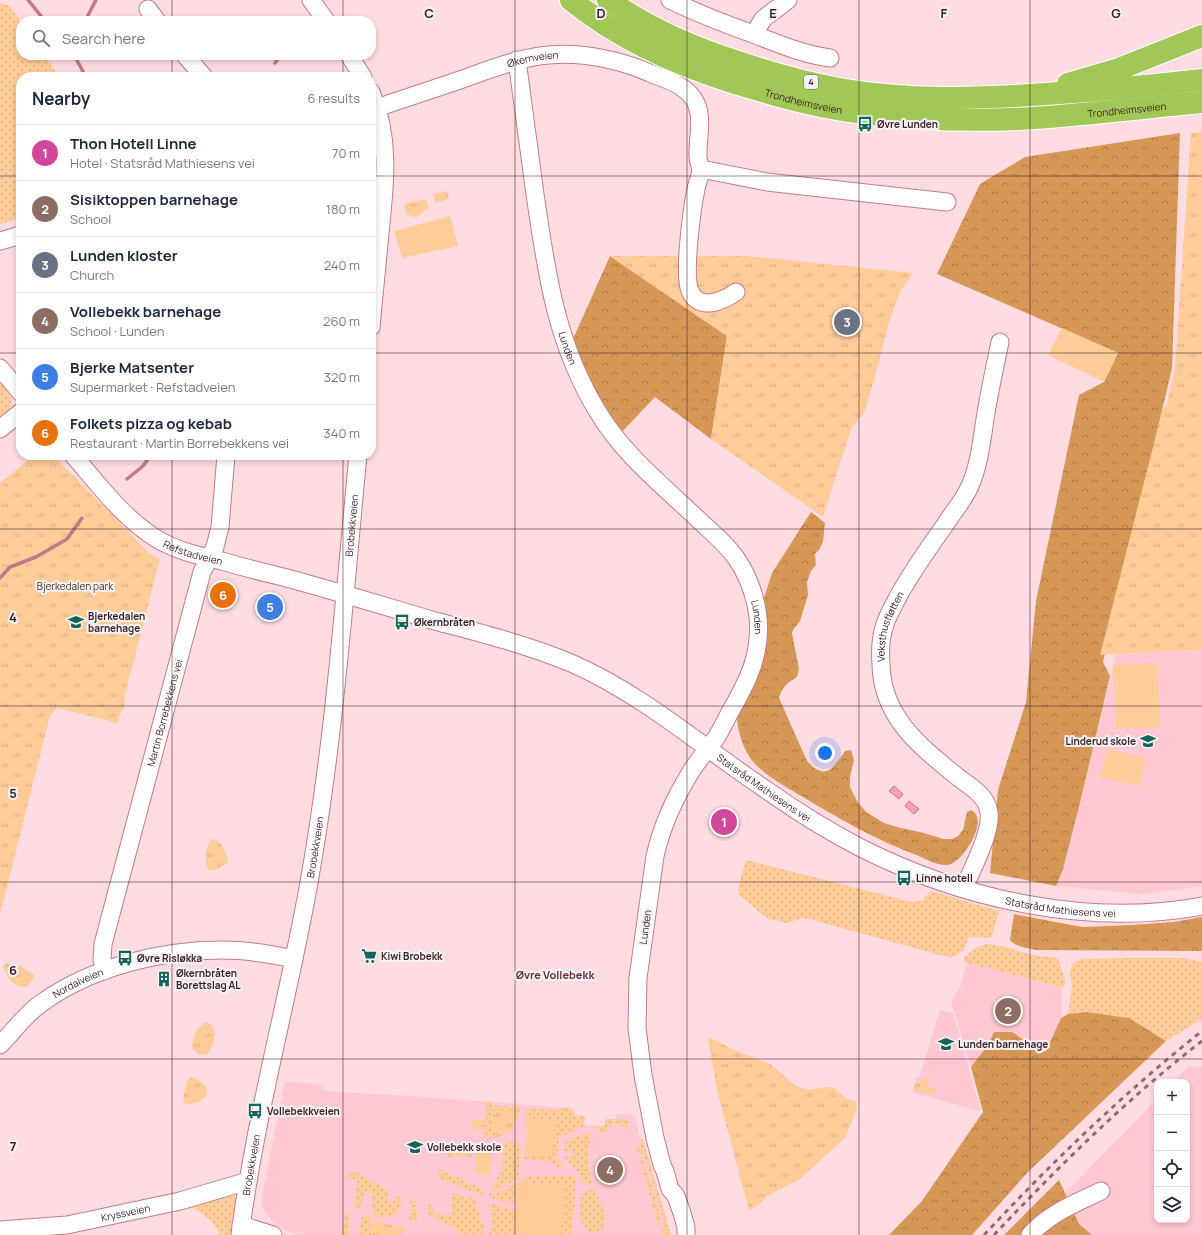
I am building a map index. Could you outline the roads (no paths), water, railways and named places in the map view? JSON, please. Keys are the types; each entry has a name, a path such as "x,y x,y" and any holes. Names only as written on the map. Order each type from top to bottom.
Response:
{"highway":[{"name":"Trondheimsveien","path":"571,0 607,26 640,45 672,60 711,75 793,100 856,112 945,118 994,119 1047,117 1202,102"},
{"name":"Trondheimsveien","path":"608,0 652,28 683,42 740,63 799,80 840,89 890,95 945,98 1110,90 1202,80"},
{"path":"1030,95 1119,69 1202,36"}],"street":[{"path":"311,0 322,16"},
{"path":"670,0 709,18 803,53 830,58"},
{"path":"754,34 763,19 788,0"},
{"name":"Økernveien","path":"376,102 517,60 573,54 599,57 630,65 687,90 696,102 699,117 698,158 701,168"},
{"path":"189,60 200,72"},
{"path":"352,60 360,72"},
{"name":"Lunden","path":"517,60 549,286 576,372 585,391 611,433 629,453 731,552 749,580 758,621 758,639 750,675 716,737 691,771 672,805 658,842 638,978 637,1028 643,1075 654,1138 662,1165 666,1171 670,1189 676,1196 682,1213 686,1227 686,1235"},
{"path":"376,114 384,142 385,172 376,272"},
{"path":"736,292 720,301 703,303 695,298 689,290 687,279 691,218 701,168 767,182 947,202"},
{"path":"0,241 16,236"},
{"name":"Veksthusfløtten","path":"964,888 987,832 989,813 988,807 980,795 919,746 902,725 884,688 881,665 882,641 885,624 892,608 923,556 959,504 973,478 978,461 1000,342"},
{"path":"0,368 16,387"},
{"path":"0,428 16,416"},
{"name":"Refstadveien","path":"77,460 128,518 148,533 169,545 209,558 345,594"},
{"name":"Martin Borrebekkens vei","path":"106,970 102,960 103,944 202,572 215,547 220,527 226,460"},
{"name":"Brobekkveien","path":"241,1230 248,1181 294,959 321,811 328,759 358,460"},
{"name":"Statsråd Mathiesens vei","path":"345,594 513,642 571,664 610,682 654,710 798,812 840,836 898,864 964,888 1024,903 1085,911 1148,912 1202,906"},
{"name":"Nordalveien","path":"0,1045 42,1002 69,986 106,970 160,956 187,951 238,951 294,959"},
{"name":"Kryssveien","path":"0,1230 67,1225 180,1201 248,1181"},
{"path":"1030,1235 1038,1226 1072,1204 1101,1191"},
{"path":"241,1230 273,1235"}],"waterway":[{"path":"28,0 41,16"},
{"path":"88,16 96,0"},
{"path":"77,60 83,72"},
{"path":"127,479 143,466 147,460"},
{"path":"0,578 10,567 36,557 67,539 82,518"}],"railway":[{"path":"984,1235 1089,1129 1202,1031"},
{"path":"994,1235 1094,1134 1147,1086 1202,1041"}],"place":[{"name":"Øvre Lunden","path":"865,124"},
{"name":"Lunden kloster","path":"847,322"},
{"name":"Folkets pizza og kebab","path":"223,595"},
{"name":"Bjerke Matsenter","path":"270,607"},
{"name":"Bjerkedalen barnehage","path":"76,622"},
{"name":"Økernbråten","path":"402,622"},
{"name":"Linderud skole","path":"1148,741"},
{"name":"Thon Hotell Linne","path":"724,822"},
{"name":"Linne hotell","path":"904,878"},
{"name":"Kiwi Brobekk","path":"369,956"},
{"name":"Øvre Risløkka","path":"125,958"},
{"name":"Økernbråten Borettslag AL","path":"164,979"},
{"name":"Sisiktoppen barnehage","path":"1008,1011"},
{"name":"Lunden barnehage","path":"946,1044"},
{"name":"Vollebekkveien","path":"255,1111"},
{"name":"Vollebekk skole","path":"415,1147"},
{"name":"Vollebekk barnehage","path":"610,1170"}],"district":[{"name":"Øvre Vollebekk","path":"555,975"}],"park label":[{"name":"Bjerkedalen park","path":"75,586"}]}
